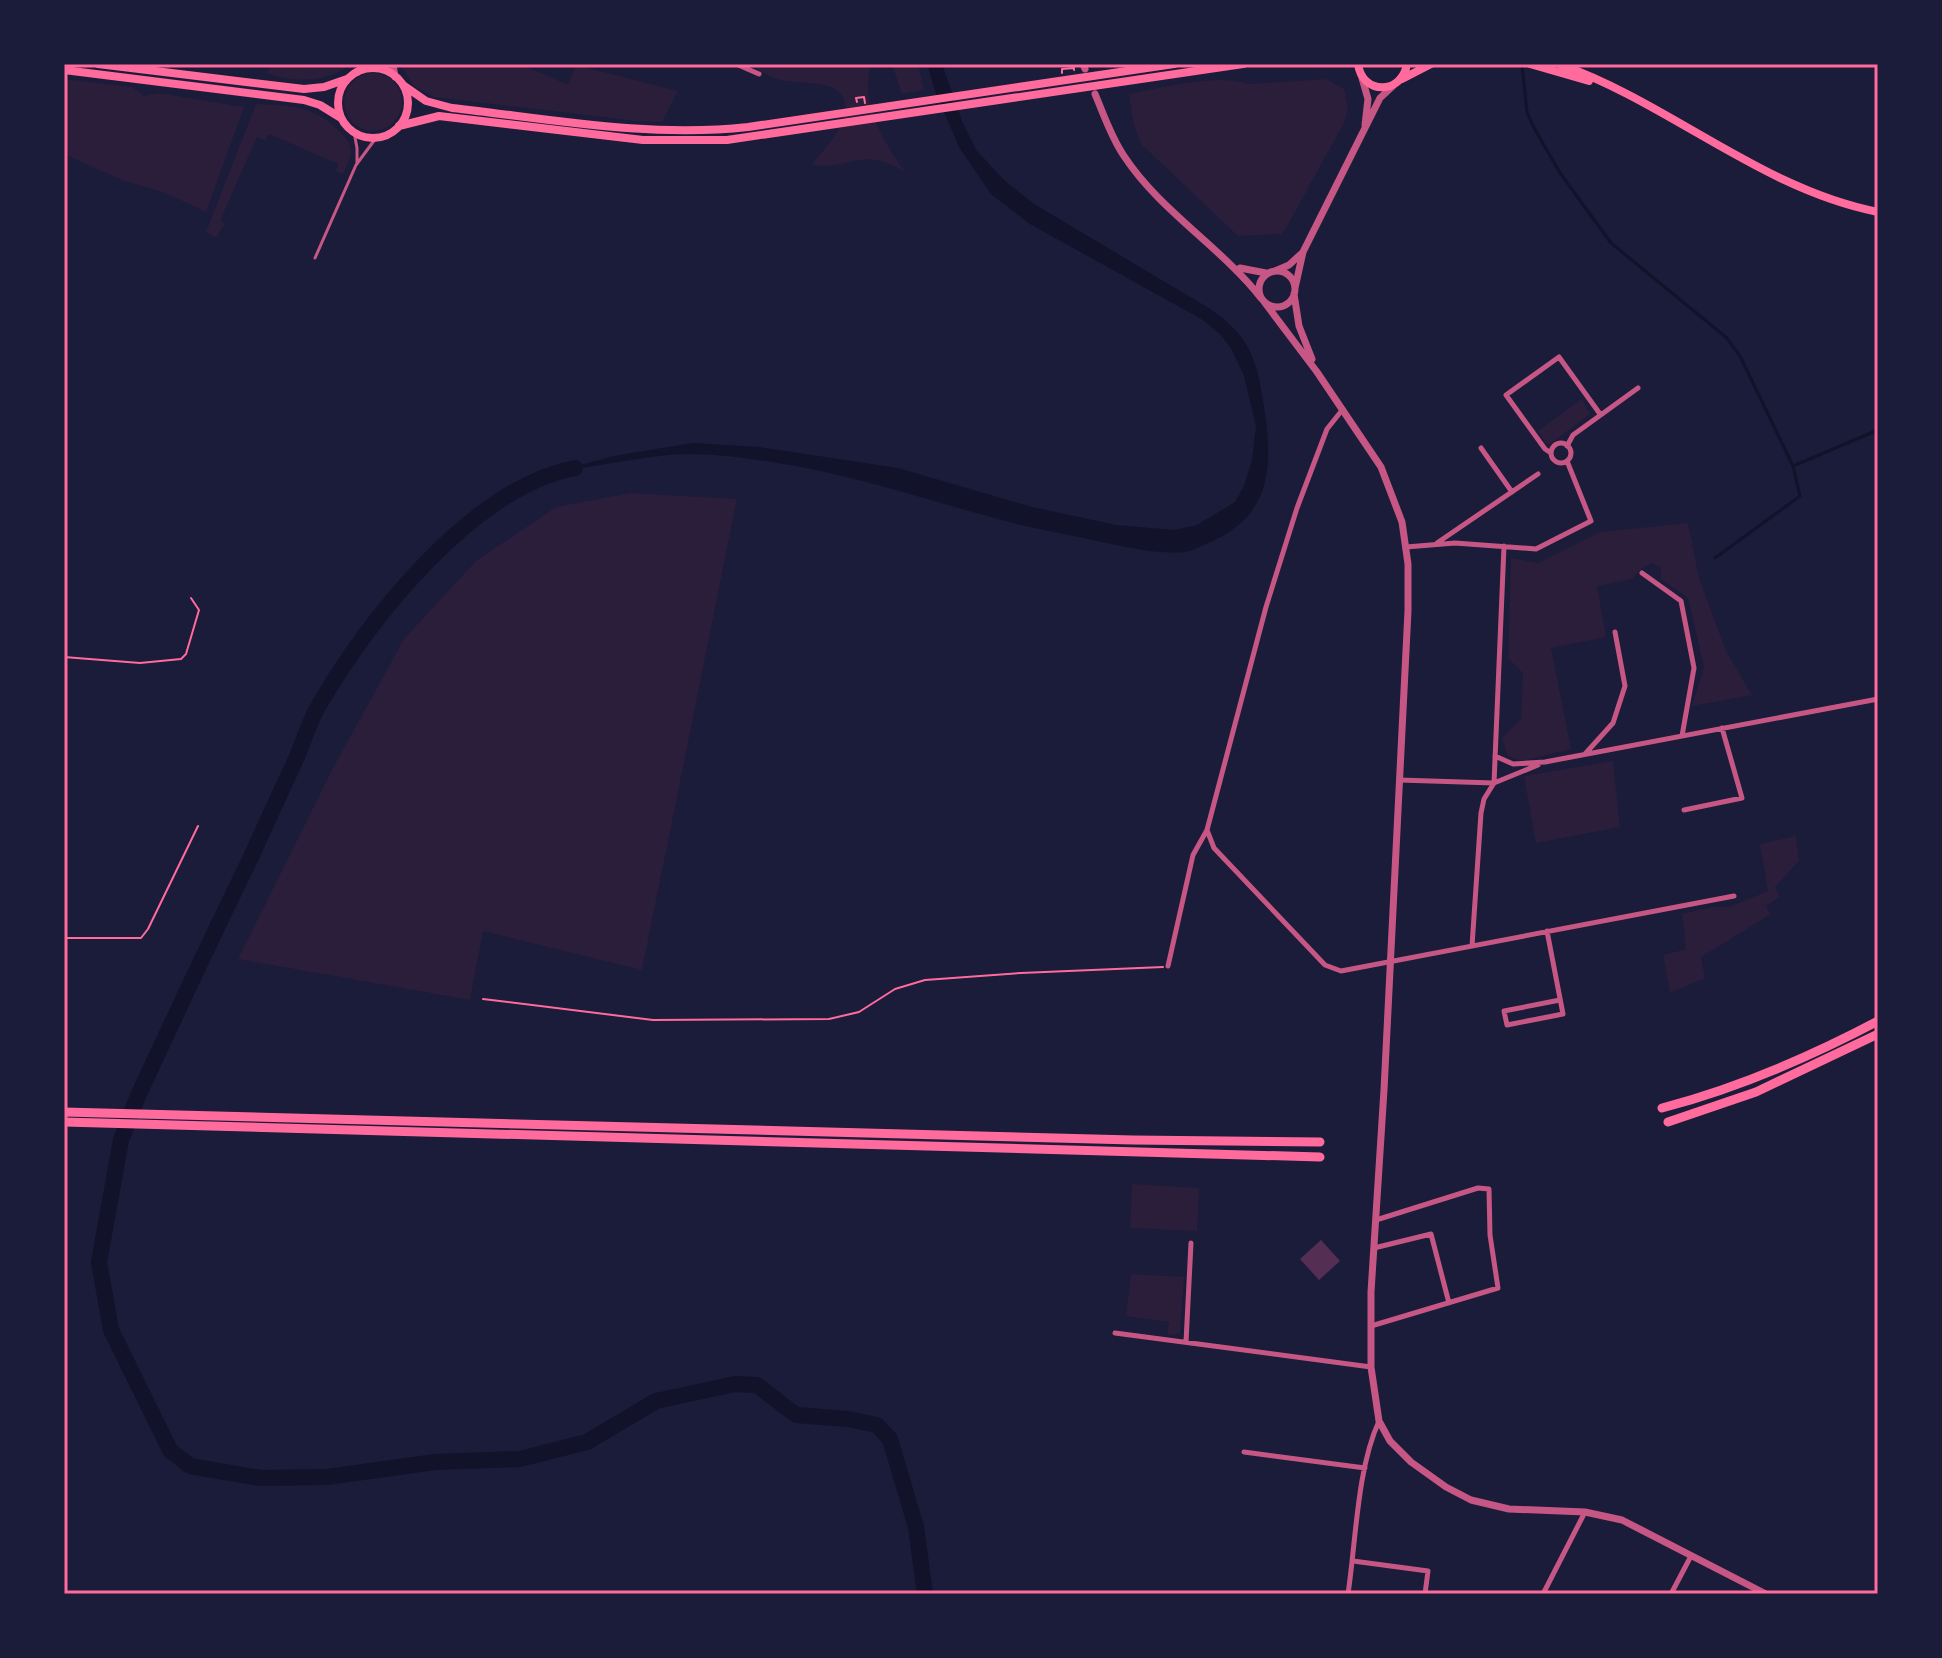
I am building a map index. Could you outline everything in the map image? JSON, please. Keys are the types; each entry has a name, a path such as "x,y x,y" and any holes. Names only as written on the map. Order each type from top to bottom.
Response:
{"highway":[{"path":"1662,1108 1748,1082 1811,1056 1878,1021"},
{"path":"1668,1122 1770,1086 1878,1034"},
{"path":"64,1112 1320,1142"},
{"path":"64,1122 1320,1157"}],"main road":[{"path":"98,64 304,89 324,87 347,79 361,68 377,68 395,77 426,101 441,106 637,129 715,131 1174,64"},
{"path":"64,70 304,100 324,107 341,118 354,132 376,138 387,135 399,126 439,116 627,139 679,142 727,140 809,129 1243,64"},
{"path":"1351,64 1368,84 1378,88 1393,86 1431,64"},
{"path":"1401,79 1407,64"},
{"path":"1530,64 1609,87"},
{"path":"1559,64 1609,87 1792,185 1836,202 1878,212"},
{"path":"341,118 338,98 347,79"},
{"path":"399,126 408,105 403,85"}],"street":[{"path":"393,64 395,77"},
{"path":"736,64 759,74"},
{"path":"1359,71 1368,99 1362,134"},
{"path":"1263,301 1282,306 1291,300 1303,252 1380,98 1393,86"},
{"path":"1095,94 1112,135 1133,169 1234,266 1317,372 1377,460 1393,493 1402,522 1408,611 1370,1326 1371,1367 1379,1421 1390,1441 1411,1462 1471,1500 1509,1509 1585,1512 1633,1524 1766,1594"},
{"path":"1263,301 1259,287 1271,272 1289,265 1303,252"},
{"path":"1234,266 1253,273 1286,274 1293,282 1299,326 1317,372"},
{"path":"1567,461 1556,461 1506,395 1559,357 1600,414"},
{"path":"1406,547 1437,543 1536,549 1591,521 1567,461 1570,455 1567,446 1573,435 1638,388"},
{"path":"1168,966 1193,855 1207,830 1266,607 1297,508 1327,429 1343,409"},
{"path":"1551,453 1558,444 1567,446"},
{"path":"1481,448 1512,492"},
{"path":"1437,543 1538,474"},
{"path":"1472,946 1481,813 1484,799 1494,783 1504,546"},
{"path":"1642,573 1681,601 1694,668 1682,736"},
{"path":"1584,755 1613,723 1625,686 1615,632"},
{"path":"1494,755 1513,764 1545,762 1878,699"},
{"path":"1684,810 1742,798 1722,728"},
{"path":"1399,780 1494,783 1545,762"},
{"path":"1207,830 1214,848 1325,965 1336,970 1349,971 1734,896"},
{"path":"1547,931 1563,1014 1507,1025 1504,1011 1560,1000"},
{"path":"1370,1326 1498,1288 1490,1235 1489,1189 1478,1188 1375,1220"},
{"path":"1373,1248 1431,1234 1449,1303"},
{"path":"1186,1342 1191,1243"},
{"path":"1115,1333 1371,1367"},
{"path":"1348,1594 1370,1440 1379,1421"},
{"path":"1244,1452 1365,1468"},
{"path":"1543,1594 1585,1512"},
{"path":"1671,1594 1691,1555"},
{"path":"1353,1561 1428,1571 1425,1594"}],"lane":[{"path":"354,132 356,165"},
{"path":"315,258 356,165 376,138"}],"path":[{"path":"1062,74 1062,69 1074,68 1074,71"},
{"path":"857,103 856,98 864,97 866,104"},
{"path":"64,657 140,663 181,659 186,654 199,610 191,598"},
{"path":"64,938 141,938 198,826"},
{"path":"483,999 653,1020 829,1019 859,1012 895,989 925,980 1168,966"}],"shaded area":[{"path":"271,64 351,64 332,75 300,80 267,73"},
{"path":"400,64 521,64 568,85 576,65 678,91 662,122 637,121 434,97 414,86"},
{"path":"747,64 871,64 868,93 871,108 882,135 905,172 890,164 867,159 826,166 812,165 842,124 845,104 842,95 824,85 777,79"},
{"path":"892,64 918,64 924,90 902,94"},
{"path":"927,64 942,64 976,150 1005,181 1034,204 1207,307 1222,317 1242,338 1258,375 1268,448 1264,485 1257,502 1247,517 1232,530 1188,551 1146,550 1015,523 827,472 717,455 668,455 554,472 614,456 693,443 759,447 898,468 1032,507 1116,525 1174,530 1197,525 1235,502 1252,460 1256,426 1244,376 1231,348 1203,320 1030,224 991,194 959,147"},
{"path":"373,73 394,81 402,102 394,123 373,131 352,123 344,102 352,81"},
{"path":"64,79 132,87 144,96 159,93 244,107 206,212 64,154"},
{"path":"1326,79 1344,89 1348,108 1345,121 1281,234 1238,236 1142,145 1134,126 1129,94 1205,81 1249,84"},
{"path":"256,104 289,106 310,111 328,121 348,141 351,150 349,159 343,174 336,171 338,164 269,134 265,140 257,137 220,221 225,224 216,238 206,232"},
{"path":"1582,399 1590,414 1546,444 1538,431"},
{"path":"630,493 737,499 642,970 483,931 470,1000 238,959 334,766 404,639 476,561 556,507"},
{"path":"1688,523 1699,578 1726,651 1752,695 1692,706 1704,667 1688,598 1661,579 1661,568 1652,563 1643,567 1632,579 1597,586 1606,637 1551,648 1571,749 1522,761 1508,756 1502,738 1521,719 1523,673 1508,658 1511,558 1538,563 1600,532"},
{"path":"1613,761 1620,827 1536,843 1524,776"},
{"path":"1796,836 1799,861 1775,887 1780,897 1766,906 1771,914 1701,957 1705,978 1670,993 1663,955 1686,949 1682,914 1712,907 1729,907 1768,891 1760,844"},
{"path":"1132,1184 1199,1188 1197,1231 1130,1228"},
{"path":"1131,1274 1184,1277 1180,1334 1167,1335 1169,1322 1126,1316"}],"building":[{"path":"1321,1240 1340,1261 1319,1280 1300,1259"}],"waterway":[{"path":"1522,65 1527,112 1560,173 1611,243 1727,338 1741,358 1793,466 1878,430"},
{"path":"1715,558 1800,496 1793,466"},
{"path":"575,468 537,480 499,501 462,529 395,597 340,671 315,712 252,855 138,1096 121,1140 99,1262 111,1330 170,1450 190,1466 260,1478 327,1477 435,1462 520,1459 587,1442 656,1401 735,1384 757,1385 796,1415 848,1419 877,1425 890,1439 916,1527 925,1594"}]}
